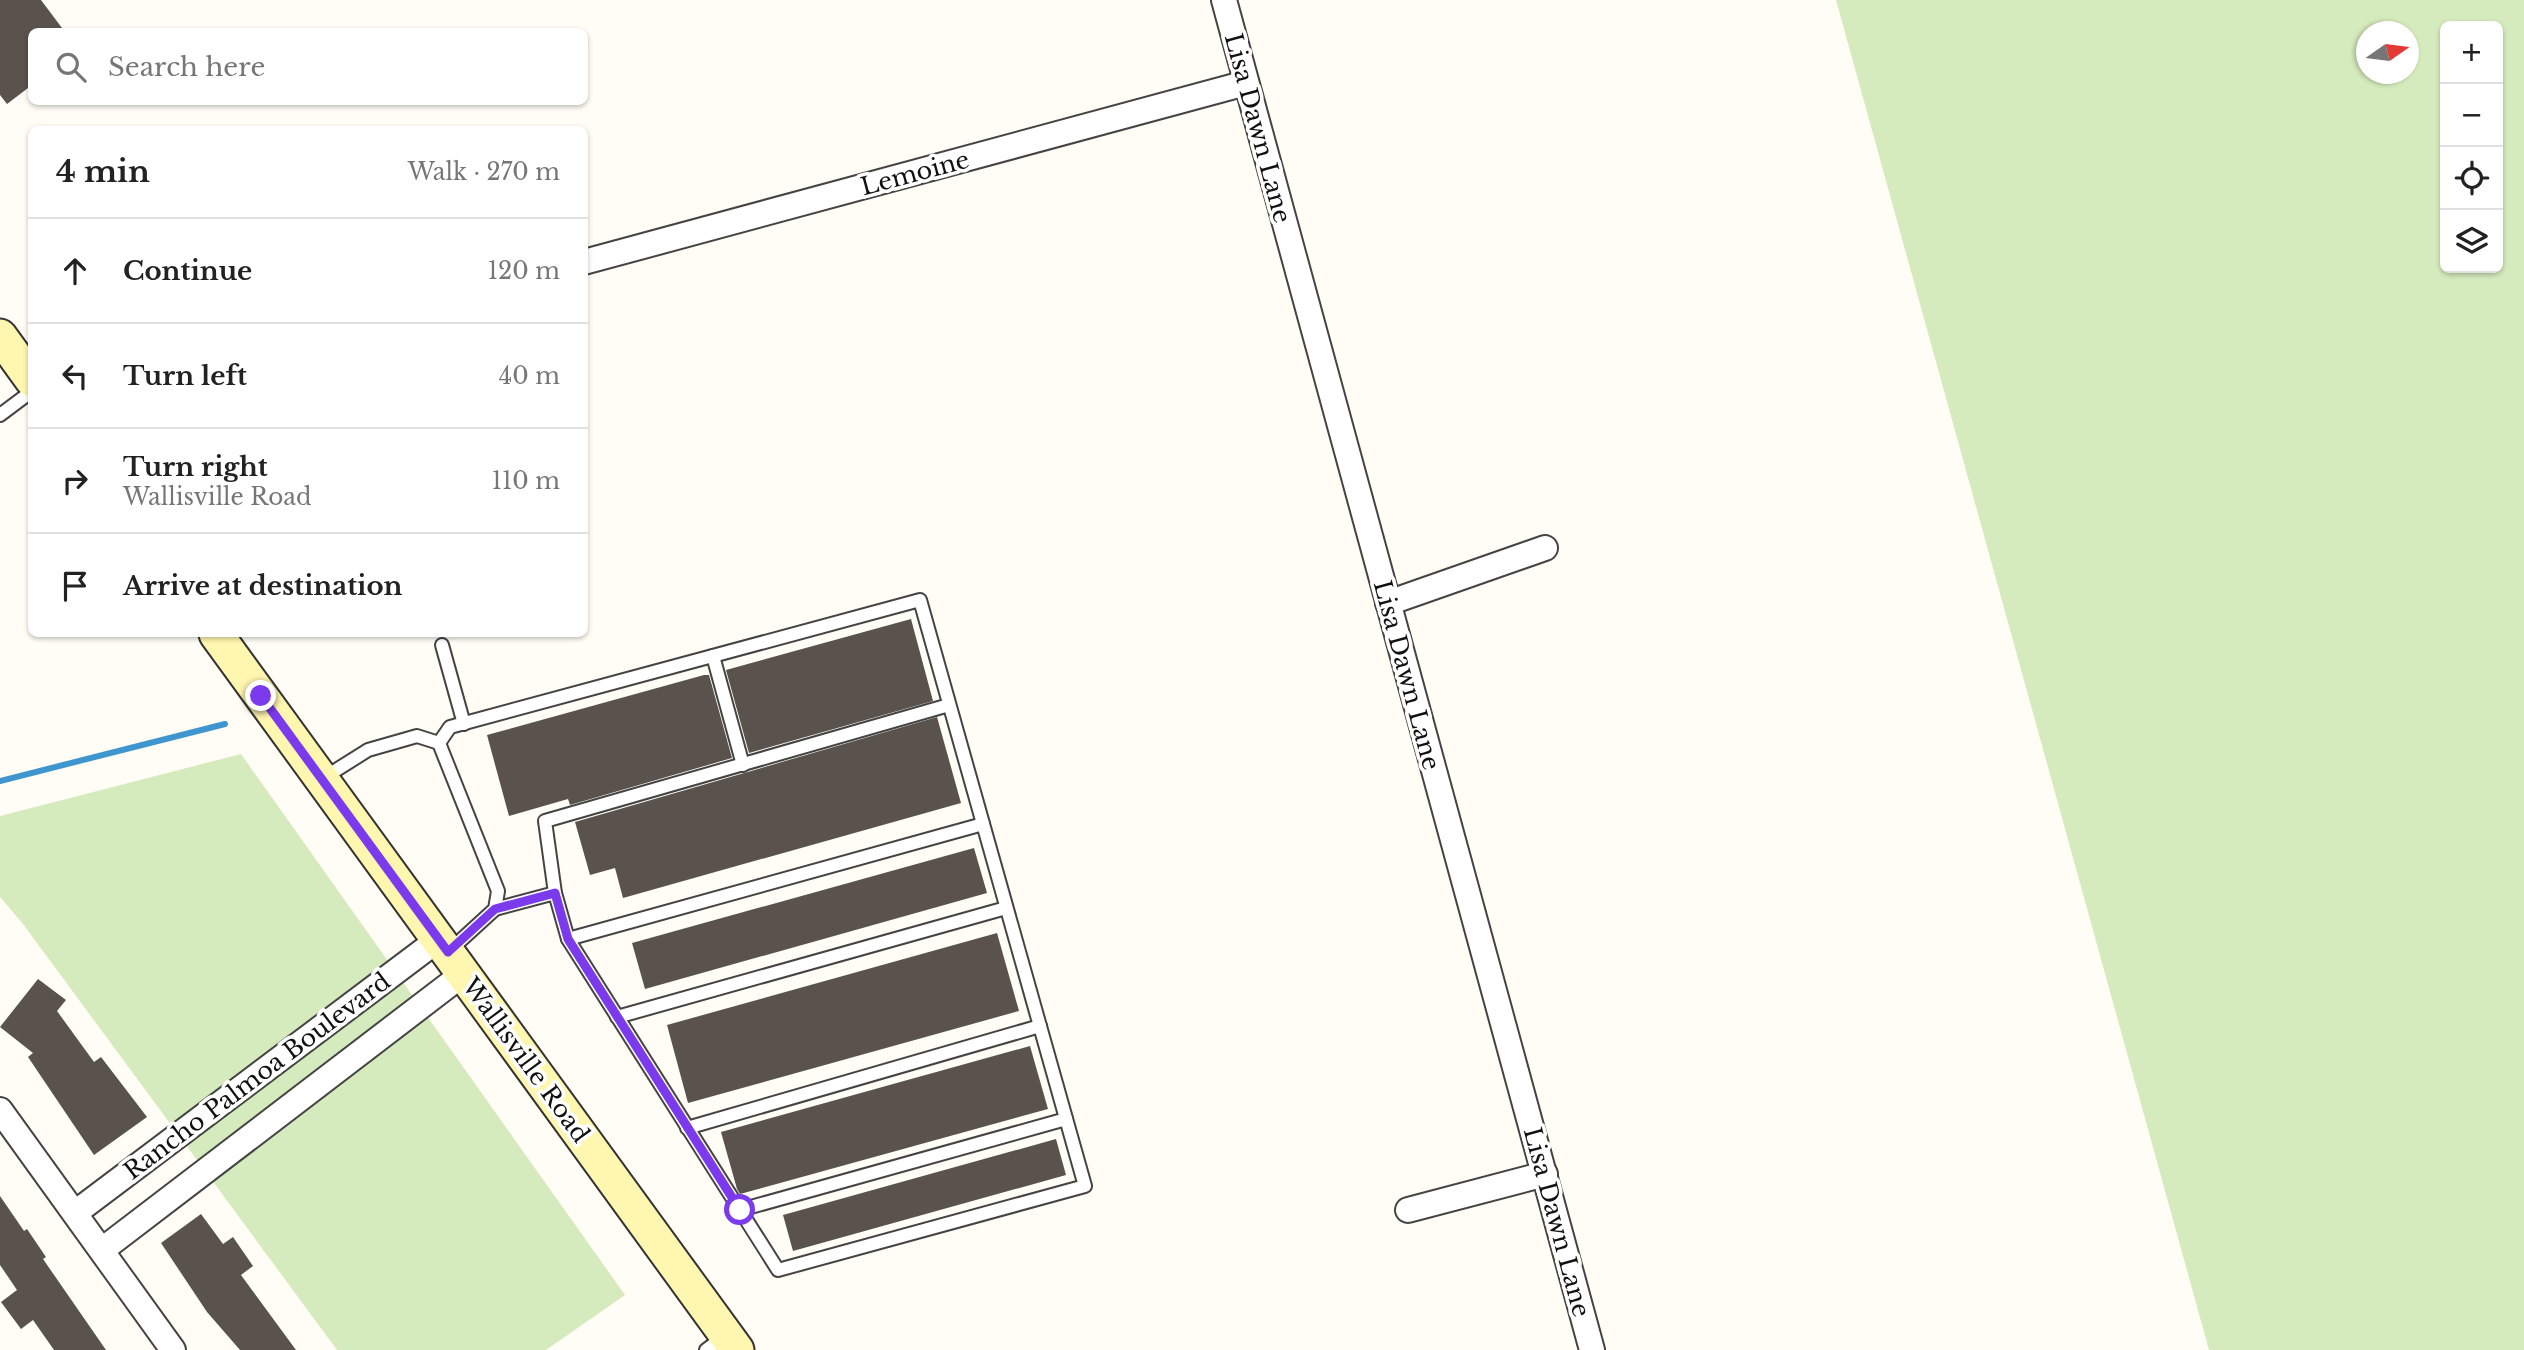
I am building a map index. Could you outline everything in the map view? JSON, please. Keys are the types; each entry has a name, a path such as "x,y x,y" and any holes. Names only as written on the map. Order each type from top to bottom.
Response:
{"main road":[{"path":"0,336 28,374"},
{"name":"Wallisville Road","path":"218,637 450,955 723,1345"}],"street":[{"name":"Lisa Dawn Lane","path":"1224,0 1592,1350"},
{"name":"Lemoine","path":"588,261 1246,83"},
{"path":"1388,603 1545,548"},
{"name":"Rancho Palmoa Boulevard","path":"75,1213 450,955"},
{"name":"Rancho Palmoa Boulevard","path":"102,1250 450,955"},
{"path":"0,1110 173,1350"},
{"path":"1408,1210 1545,1174"}],"lane":[{"path":"0,415 28,394"},
{"path":"439,743 450,727 920,600 1085,1186 778,1270 568,939 555,893 545,821 949,705"},
{"path":"442,645 464,724"},
{"path":"713,656 743,765"},
{"path":"322,779 368,750 417,736 439,743"},
{"path":"439,743 498,891 495,909"},
{"path":"568,939 983,824"},
{"path":"450,955 495,909 555,893"},
{"path":"617,1017 1006,908"},
{"path":"687,1128 1040,1026"},
{"path":"740,1210 1066,1119"}],"green space":[{"path":"1836,0 2524,0 2524,1350 2209,1350"},
{"path":"241,754 625,1295 546,1350 337,1350 23,924 0,897 0,816"}],"building":[{"path":"0,0 41,0 62,28 28,28 28,88 7,104 0,95"},
{"path":"911,619 933,701 749,753 726,670"},
{"path":"709,675 732,758 570,805 568,799 509,816 487,735"},
{"path":"937,717 961,803 623,898 615,868 590,875 575,822"},
{"path":"974,848 987,893 645,989 632,943"},
{"path":"997,933 1019,1011 688,1103 667,1025"},
{"path":"38,979 66,1000 57,1011 94,1062 101,1057 147,1117 94,1155 28,1057 33,1053 0,1027"},
{"path":"1030,1046 1048,1109 740,1194 737,1189 721,1132"},
{"path":"1056,1139 1066,1175 793,1251 783,1215"},
{"path":"0,1196 24,1231 27,1229 46,1257 43,1259 106,1350 54,1350 33,1320 21,1329 1,1302 17,1290 0,1265"},
{"path":"201,1214 223,1244 233,1237 253,1266 241,1275 296,1350 240,1350 207,1312 161,1243"}],"waterway":[{"path":"0,781 225,724"}],"route":[{"path":"261,696 448,952 495,909 555,893 568,939 740,1210"}]}
